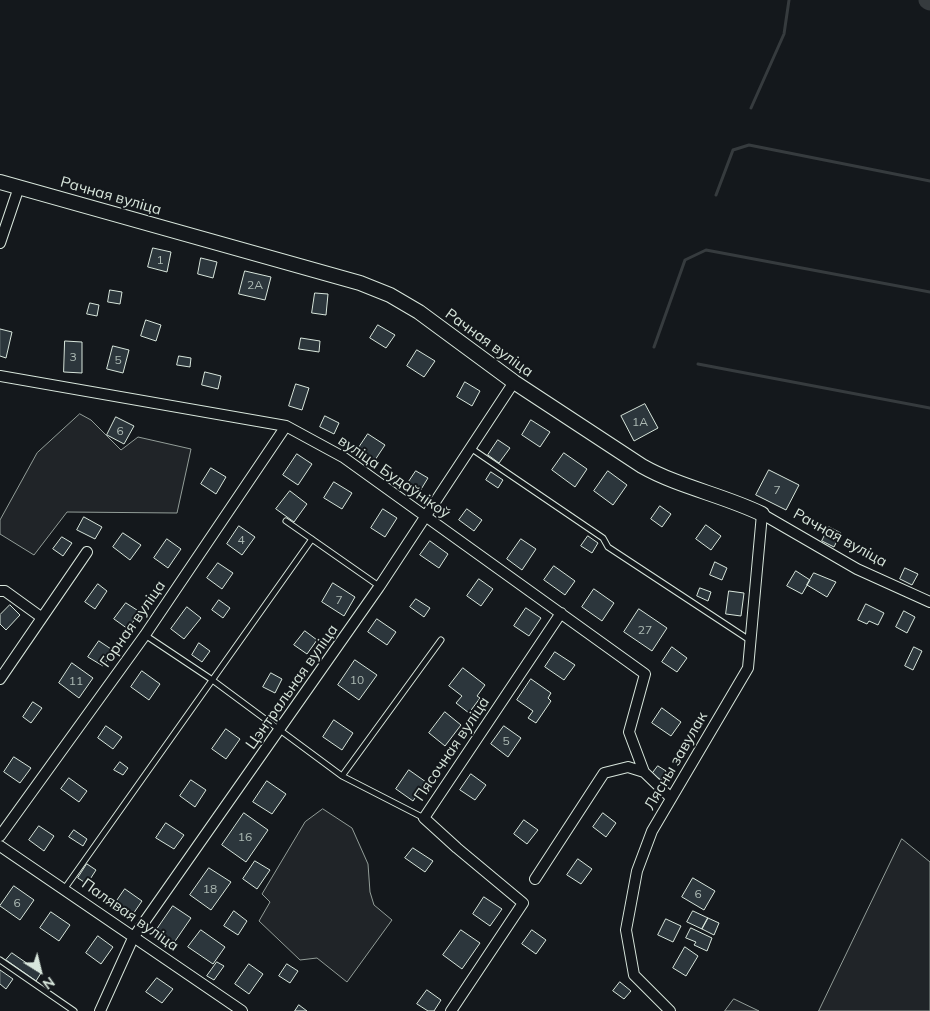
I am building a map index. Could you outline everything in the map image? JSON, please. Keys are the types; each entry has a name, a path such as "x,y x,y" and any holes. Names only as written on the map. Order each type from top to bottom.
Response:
{"street":[{"name":"Рачная вуліца","path":"0,182 360,283 390,295 418,312 514,382 604,443 657,474 739,502 857,569 930,602"},
{"path":"0,243 19,188"},
{"name":"вуліца Будаўнікоў","path":"0,376 286,426 343,457 645,674 629,732 644,772"},
{"name":"Цэнтральная вуліца","path":"100,1011 133,938 280,731 379,587 472,449 514,382"},
{"name":"Горная вуліца","path":"0,836 145,635 286,426"},
{"name":"Лясны завулак","path":"670,1011 634,975 626,930 637,871 652,831 748,668 762,514"},
{"path":"0,679 87,552"},
{"path":"0,592 5,591 42,617"},
{"name":"Пясочная вуліца","path":"451,1011 523,903 424,818 561,613"},
{"path":"535,879 604,772 628,767 644,772 670,798"},
{"name":"Палявая вуліца","path":"0,846 65,888 133,938 242,1011"}],"lane":[{"path":"472,449 603,538 608,547 751,641"},
{"path":"286,521 379,587"},
{"path":"65,888 211,679 312,539"},
{"path":"145,635 211,679 342,776 424,818"},
{"path":"342,776 441,640"},
{"path":"0,960 74,1011"}],"shaded area":[{"path":"80,414 91,420 121,450 138,437 191,449 177,513 67,512 34,555 0,534 0,520 37,453"},
{"path":"323,809 352,828 368,864 370,892 374,905 392,920 347,982 317,958 300,960 259,921 270,902 262,894 305,822"},
{"path":"902,839 930,862 930,1011 819,1011"},
{"path":"734,999 759,1011 725,1011"}],"building":[{"path":"153,248 171,252 167,272 148,267"},
{"path":"201,258 217,262 213,278 198,274"},
{"path":"245,271 271,277 265,300 239,294"},
{"path":"110,290 122,292 120,304 108,302"},
{"path":"315,293 328,294 326,315 312,313"},
{"path":"90,303 99,305 97,316 87,314"},
{"path":"146,320 161,325 156,341 141,336"},
{"path":"378,325 395,335 386,348 370,338"},
{"path":"0,329 12,332 6,358 0,356"},
{"path":"301,338 320,341 319,352 299,349"},
{"path":"65,341 82,342 82,373 64,372"},
{"path":"113,346 129,350 123,373 107,369"},
{"path":"417,350 435,361 424,377 407,366"},
{"path":"179,356 191,358 190,367 177,365"},
{"path":"205,372 221,376 218,389 202,385"},
{"path":"465,382 480,391 472,406 457,397"},
{"path":"296,384 309,388 302,410 289,406"},
{"path":"645,404 658,428 634,441 621,416"},
{"path":"325,416 339,423 334,434 320,427"},
{"path":"116,417 134,426 124,444 107,435"},
{"path":"531,420 550,432 540,447 522,435"},
{"path":"368,434 385,445 375,460 358,449"},
{"path":"498,440 510,448 499,463 488,455"},
{"path":"564,453 587,469 575,487 552,470"},
{"path":"297,454 312,464 298,485 283,475"},
{"path":"211,468 226,477 216,494 201,484"},
{"path":"769,470 799,485 786,510 756,495"},
{"path":"416,471 428,478 420,491 408,483"},
{"path":"608,471 627,485 613,505 594,491"},
{"path":"491,472 503,480 498,488 486,480"},
{"path":"334,482 352,493 342,509 324,498"},
{"path":"290,491 307,504 294,522 276,509"},
{"path":"660,506 671,514 662,527 651,519"},
{"path":"383,509 397,518 385,537 371,528"},
{"path":"467,509 482,520 474,531 459,520"},
{"path":"84,517 102,527 95,539 77,530"},
{"path":"706,525 721,536 711,550 696,539"},
{"path":"239,526 255,537 242,555 227,544"},
{"path":"829,527 841,533 834,547 822,541"},
{"path":"123,533 141,545 130,560 113,547"},
{"path":"588,536 598,543 592,553 581,546"},
{"path":"62,537 72,543 63,556 53,549"},
{"path":"167,539 181,549 168,568 154,558"},
{"path":"521,539 536,549 522,570 507,559"},
{"path":"430,541 448,554 439,568 420,555"},
{"path":"715,562 727,568 722,580 710,575"},
{"path":"218,563 233,573 222,589 207,578"},
{"path":"554,566 575,581 565,595 544,580"},
{"path":"905,568 918,574 912,585 900,579"},
{"path":"796,571 810,580 802,594 787,586"},
{"path":"814,573 836,582 827,597 807,585"},
{"path":"479,579 493,589 481,606 467,596"},
{"path":"333,583 355,597 344,616 322,602"},
{"path":"98,584 107,591 95,609 85,602"},
{"path":"700,588 711,592 708,601 697,596"},
{"path":"594,589 614,603 602,621 582,607"},
{"path":"729,591 744,593 741,616 726,614"},
{"path":"416,599 430,608 424,617 410,607"},
{"path":"219,600 230,608 223,618 212,610"},
{"path":"126,603 140,612 128,629 114,619"},
{"path":"866,604 884,613 878,625 869,621 867,624 858,620"},
{"path":"10,605 20,615 6,630 0,624 0,615"},
{"path":"187,607 201,618 184,639 171,629"},
{"path":"526,608 541,618 529,636 514,626"},
{"path":"639,609 667,628 652,651 624,632"},
{"path":"904,611 915,617 907,633 896,627"},
{"path":"377,619 396,632 387,645 368,632"},
{"path":"305,631 317,640 307,654 294,645"},
{"path":"99,641 114,651 103,666 88,657"},
{"path":"199,643 210,651 202,662 192,655"},
{"path":"672,647 687,658 677,672 662,662"},
{"path":"914,647 922,651 913,670 905,666"},
{"path":"555,652 575,665 564,680 545,667"},
{"path":"355,660 377,675 359,700 338,685"},
{"path":"72,663 93,678 79,698 59,683"},
{"path":"463,668 485,685 477,696 480,698 469,713 456,703 462,696 449,686"},
{"path":"142,671 160,684 149,700 131,687"},
{"path":"271,673 282,679 275,693 263,687"},
{"path":"531,679 551,693 548,698 551,701 536,723 528,718 533,711 517,700"},
{"path":"33,702 42,708 31,723 23,717"},
{"path":"662,708 681,722 671,736 652,723"},
{"path":"445,712 461,725 445,746 429,733"},
{"path":"334,720 353,733 342,750 323,737"},
{"path":"106,726 122,737 113,749 98,738"},
{"path":"504,726 521,738 508,757 491,744"},
{"path":"226,729 240,739 226,759 212,749"},
{"path":"14,757 31,768 20,783 4,772"},
{"path":"120,762 128,768 123,775 114,770"},
{"path":"658,766 666,771 661,780 652,774"},
{"path":"409,770 426,782 413,801 396,789"},
{"path":"471,774 486,785 475,800 460,790"},
{"path":"69,778 87,791 79,802 61,789"},
{"path":"191,780 206,790 195,807 180,796"},
{"path":"267,781 286,794 272,814 253,802"},
{"path":"244,813 268,830 246,862 222,845"},
{"path":"603,813 616,823 606,837 593,827"},
{"path":"524,820 538,830 527,844 514,834"},
{"path":"166,823 184,835 174,849 156,838"},
{"path":"39,826 54,836 44,851 29,840"},
{"path":"74,830 87,839 83,846 69,837"},
{"path":"413,848 433,861 425,872 405,858"},
{"path":"578,859 592,869 581,884 567,875"},
{"path":"255,861 270,870 257,889 243,879"},
{"path":"87,864 96,870 87,884 78,878"},
{"path":"209,868 231,882 211,910 190,895"},
{"path":"693,878 715,891 704,910 682,897"},
{"path":"14,886 34,900 20,920 0,906"},
{"path":"125,889 142,901 131,917 114,905"},
{"path":"484,897 502,909 490,926 473,914"},
{"path":"173,906 191,918 171,947 153,935"},
{"path":"234,911 247,921 238,935 224,926"},
{"path":"693,911 708,918 702,929 687,922"},
{"path":"51,912 70,925 59,941 40,928"},
{"path":"708,918 719,923 714,935 702,929"},
{"path":"666,919 681,926 673,942 658,935"},
{"path":"691,928 712,938 707,951 694,945 696,942 686,938"},
{"path":"201,930 225,947 213,964 188,947"},
{"path":"461,930 480,943 462,969 443,955"},
{"path":"532,930 546,940 536,954 522,944"},
{"path":"98,936 113,947 101,964 86,953"},
{"path":"685,947 698,956 686,976 673,968"},
{"path":"12,953 41,973 36,981 6,960"},
{"path":"217,962 224,966 214,980 207,976"},
{"path":"249,964 263,974 249,994 235,984"},
{"path":"287,964 298,971 290,983 279,976"},
{"path":"0,970 13,979 6,989 0,984"},
{"path":"157,978 173,989 162,1003 146,992"},
{"path":"620,982 631,991 624,999 613,991"},
{"path":"427,990 441,1000 434,1011 428,1011 417,1004"},
{"path":"299,1005 307,1011 295,1011"}],"waterway":[{"path":"751,108 784,34 789,0"},
{"path":"716,195 733,150 749,145 930,181"},
{"path":"654,347 685,260 706,250 930,292"},
{"path":"698,364 930,408"}]}
